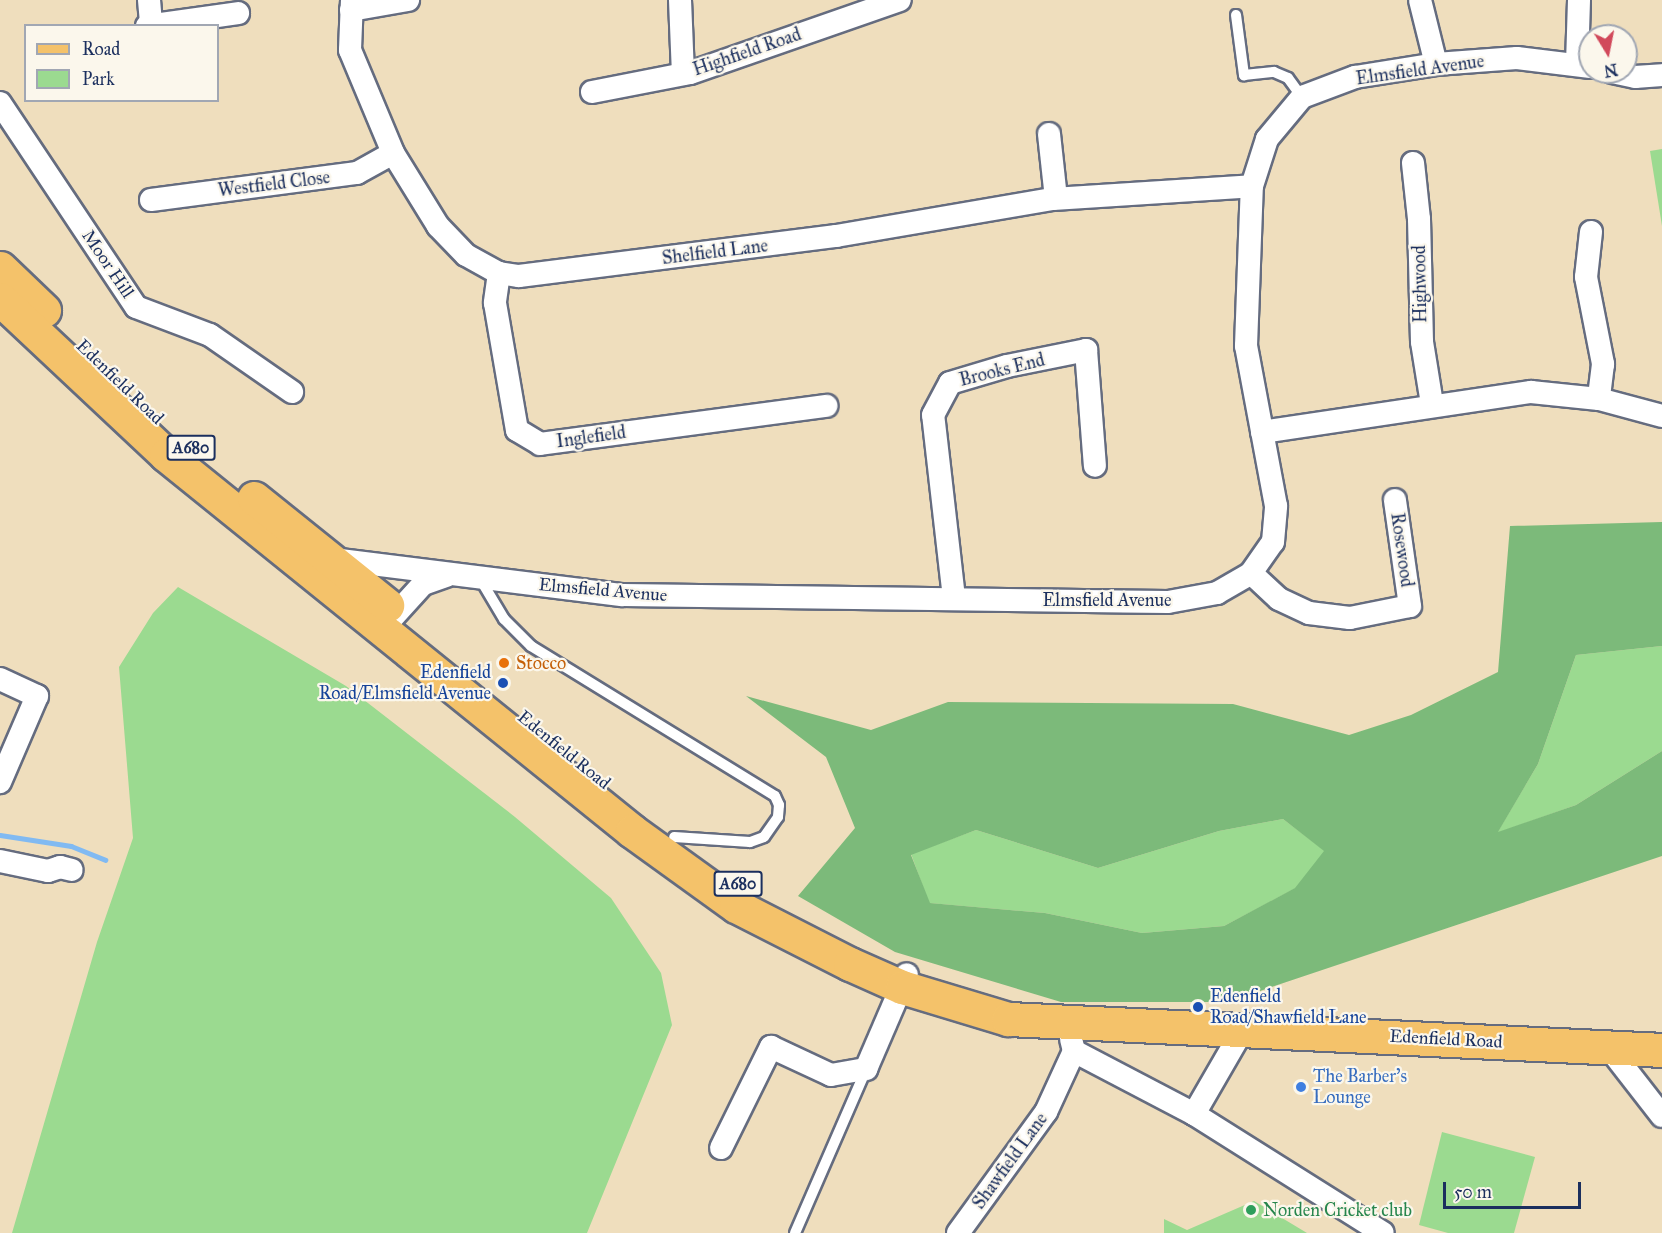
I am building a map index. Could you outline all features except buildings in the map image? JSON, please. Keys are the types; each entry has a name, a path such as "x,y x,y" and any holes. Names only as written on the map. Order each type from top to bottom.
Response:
{"main road":[{"name":"Edenfield Road","path":"0,268 103,380 166,455 749,892 859,951 905,979"},
{"name":"Edenfield Road","path":"0,299 332,559 389,621 632,831 736,906 905,979 1006,997 1058,1019 1662,1050"}],"street":[{"path":"148,0 149,24"},
{"path":"351,5 408,0"},
{"path":"680,0 683,74"},
{"name":"Highfield Road","path":"591,92 683,74 900,0"},
{"path":"1420,0 1436,64"},
{"path":"1578,0 1580,24"},
{"name":"Shelfield Lane","path":"351,5 350,50 393,153 438,225 466,255 499,273 519,276 836,236 1056,198 1252,186"},
{"path":"156,24 238,13"},
{"name":"Elmsfield Avenue","path":"332,559 622,595 1168,602 1217,593 1251,573 1274,542 1276,506 1246,345 1252,186 1266,139 1302,97 1355,77 1436,64 1517,58 1578,65"},
{"path":"1638,77 1662,75"},
{"name":"Moor Hill","path":"0,103 136,307 210,335 292,392"},
{"path":"1049,134 1056,198"},
{"name":"Westfield Close","path":"151,200 357,173 393,153"},
{"name":"Highwood","path":"1413,163 1419,219 1422,342 1432,404"},
{"path":"1591,232 1586,277 1603,364 1599,399"},
{"name":"Inglefield","path":"499,273 495,303 517,430 540,444 826,406"},
{"name":"Brooks End","path":"954,598 933,415 950,383 1007,366 1086,350 1095,466"},
{"path":"1262,432 1432,404 1531,392 1599,399 1662,416"},
{"name":"Rosewood","path":"1251,573 1279,599 1310,613 1350,618 1410,606 1395,500"},
{"name":"Elmsfield Avenue","path":"389,621 423,584 450,574"},
{"path":"0,679 37,696 0,782"},
{"path":"0,861 47,878 60,867 72,870"},
{"path":"721,1148 771,1047 831,1075 866,1069 905,979"},
{"path":"1058,1019 1074,1051 1194,1114 1383,1233"},
{"path":"1194,1114 1243,1029"},
{"path":"1609,1048 1662,1116"},
{"name":"Shawfield Lane","path":"958,1233 1046,1112 1074,1051"}],"lane":[{"path":"1236,15 1244,75 1274,72 1288,78 1302,97"},
{"path":"479,577 504,619 531,646 775,796 779,805 778,817 764,837 757,840 674,837"},
{"path":"795,1233 866,1069"}],"green space":[{"path":"1662,149 1662,226 1650,151"},
{"path":"1662,522 1662,646 1576,655 1538,764 1498,832 1576,805 1662,751 1662,856 1227,1002 1061,1002 895,952 798,896 855,828 826,757 746,696 871,730 948,702 1233,704 1349,735 1411,715 1498,672 1510,526","holes":["1283,819 1324,851 1295,888 1224,926 1142,933 1045,913 930,903 911,855 976,830 1098,868 1219,831"]},
{"path":"178,587 346,686 515,817 611,898 661,973 672,1025 587,1233 12,1233 97,942 133,838 119,667 153,613"},
{"path":"1662,646 1662,751 1576,805 1497,833 1538,764 1576,655"},
{"path":"1283,819 1325,851 1296,888 1224,926 1142,933 1045,913 929,903 911,854 976,830 1098,868 1219,831"},
{"path":"1442,1132 1535,1157 1514,1233 1448,1233 1419,1225"},
{"name":"Norden Cricket club","path":"1254,1201 1307,1233 1164,1233 1164,1219 1187,1230"}],"waterway":[{"path":"0,835 71,846 105,860"}],"place":[{"name":"Stocco","path":"504,663"},
{"name":"Edenfield Road/Elmsfield Avenue","path":"503,683"},
{"name":"Edenfield Road/Shawfield Lane","path":"1198,1007"},
{"name":"The Barber's Lounge","path":"1301,1087"},
{"name":"Norden Cricket club","path":"1251,1210"}]}
